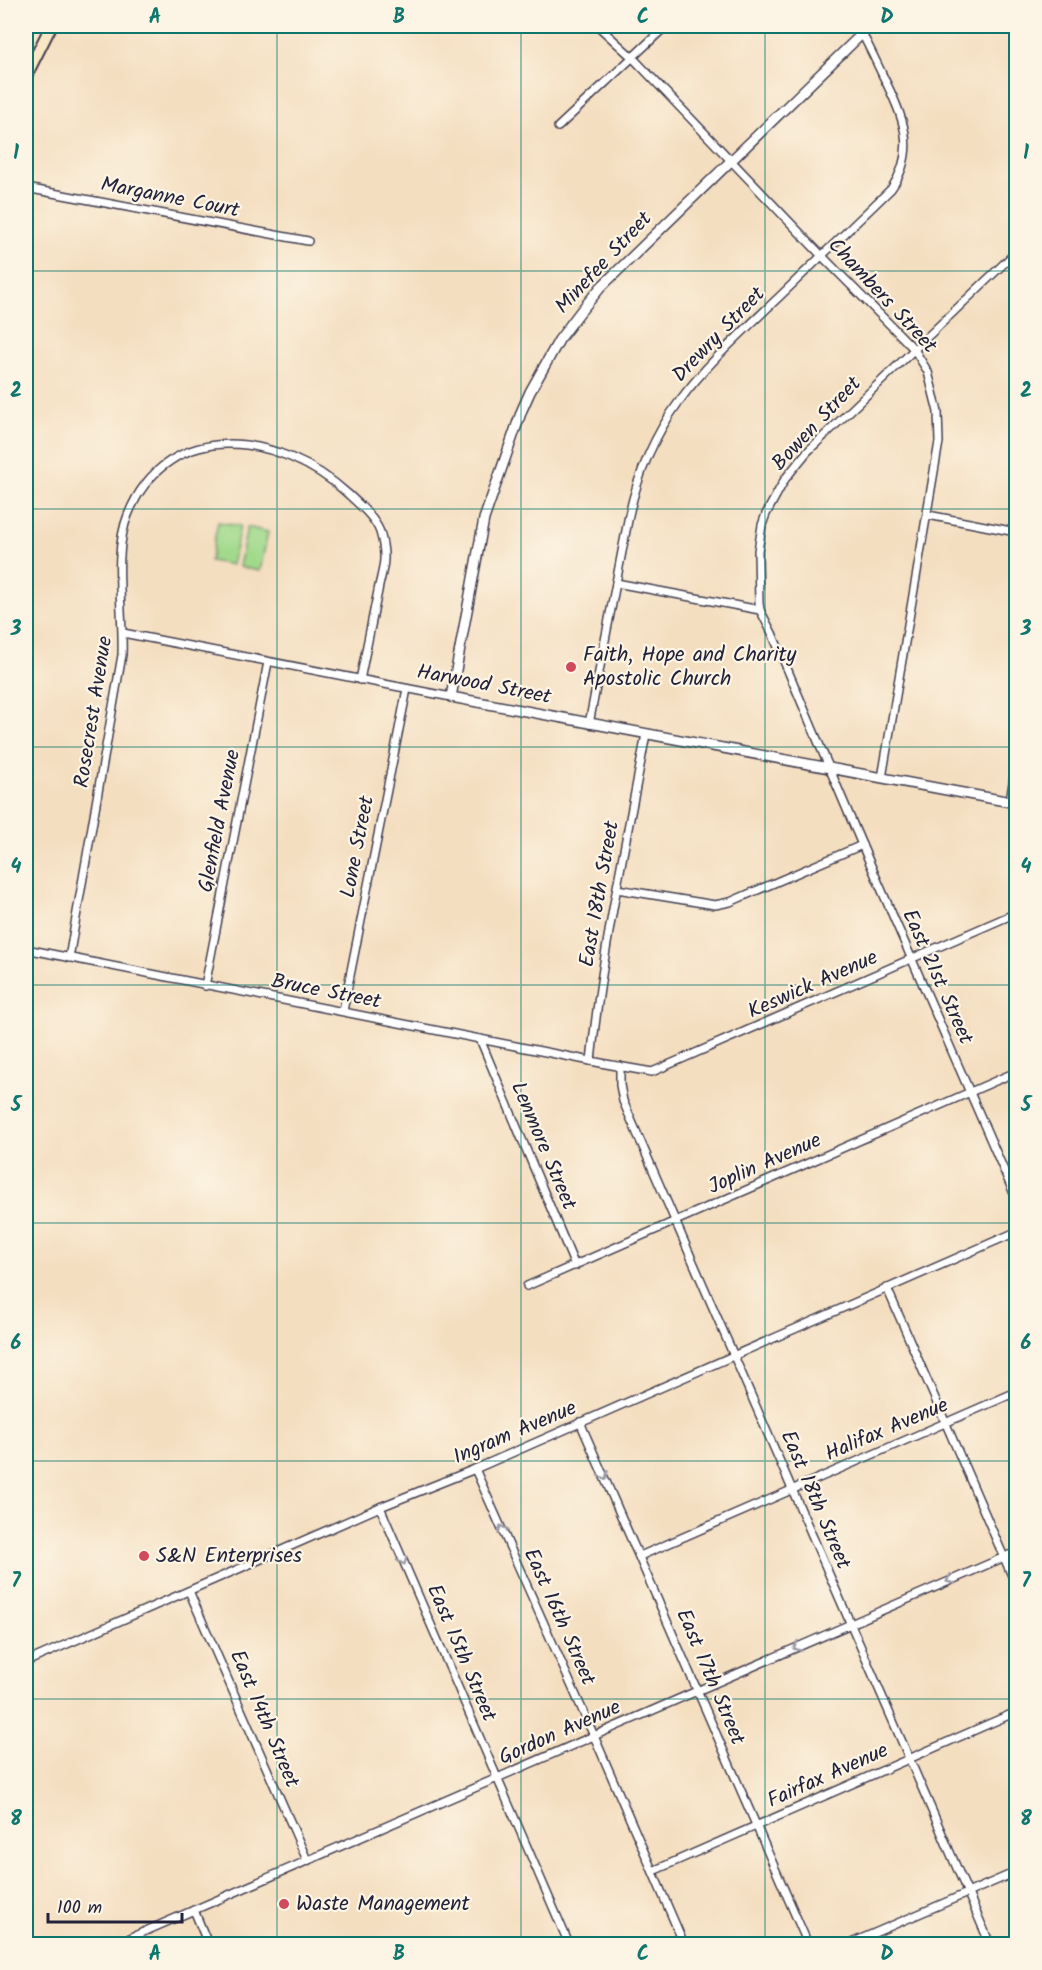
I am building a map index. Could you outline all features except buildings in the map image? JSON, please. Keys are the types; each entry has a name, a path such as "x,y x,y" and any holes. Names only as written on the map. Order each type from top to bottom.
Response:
{"main road":[{"path":"26,76 51,26"}],"street":[{"name":"Chambers Street","path":"598,26 633,58 914,349 928,372 939,412 939,442 882,778"},
{"path":"558,127 666,26"},
{"name":"Minefee Street","path":"451,697 484,519 530,392 570,324 601,286 732,160 860,29 870,26"},
{"name":"Drewry Street","path":"589,724 629,515 651,447 670,412 705,369 891,189 896,181 906,149 904,124 860,29"},
{"name":"Marganne Court","path":"26,188 308,241"},
{"name":"Bowen Street","path":"829,768 760,610 759,538 766,514 785,479 807,452 1017,252"},
{"name":"Rosecrest Avenue","path":"69,958 122,655 120,544 128,515 142,489 159,467 180,454 205,446 232,444 282,455 313,469 339,486 362,507 379,530 384,556 360,680"},
{"path":"928,515 1017,532"},
{"path":"616,582 760,610"},
{"name":"Harwood Street","path":"123,633 646,735 1013,802"},
{"name":"Glenfield Avenue","path":"205,986 268,663"},
{"name":"Lone Street","path":"343,1011 406,689"},
{"name":"East 18th Street","path":"591,1061 594,1028 617,889 646,735"},
{"path":"1013,802 1017,764"},
{"name":"East 21st Street","path":"829,768 1017,1198"},
{"path":"617,889 715,905 730,902 862,844"},
{"name":"Keswick Avenue","path":"620,1066 647,1072 656,1071 1017,913"},
{"name":"Bruce Street","path":"26,950 620,1066"},
{"name":"Lenmore Street","path":"480,1038 575,1266"},
{"name":"East 18th Street","path":"620,1066 623,1101 990,1944"},
{"name":"Joplin Avenue","path":"527,1286 1017,1072"},
{"name":"Ingram Avenue","path":"26,1662 1017,1232"},
{"path":"887,1288 1017,1585"},
{"name":"Halifax Avenue","path":"640,1556 1017,1392"},
{"name":"East 17th Street","path":"580,1422 808,1944"},
{"name":"East 16th Street","path":"475,1468 683,1941"},
{"name":"East 15th Street","path":"380,1508 569,1944"},
{"name":"Gordon Avenue","path":"116,1944 1017,1552"},
{"name":"East 14th Street","path":"189,1591 307,1860"},
{"name":"Fairfax Avenue","path":"653,1871 1017,1712"},
{"path":"849,1944 1017,1872"},
{"path":"194,1910 208,1944"},
{"path":"667,1944 683,1941"}],"green space":[{"path":"218,522 240,526 232,565 210,561"},
{"path":"247,527 268,532 260,571 239,567"}],"place":[{"name":"Faith, Hope and Charity Apostolic Church","path":"571,667"},
{"name":"S&N Enterprises","path":"144,1556"},
{"name":"Waste Management","path":"284,1904"}]}
